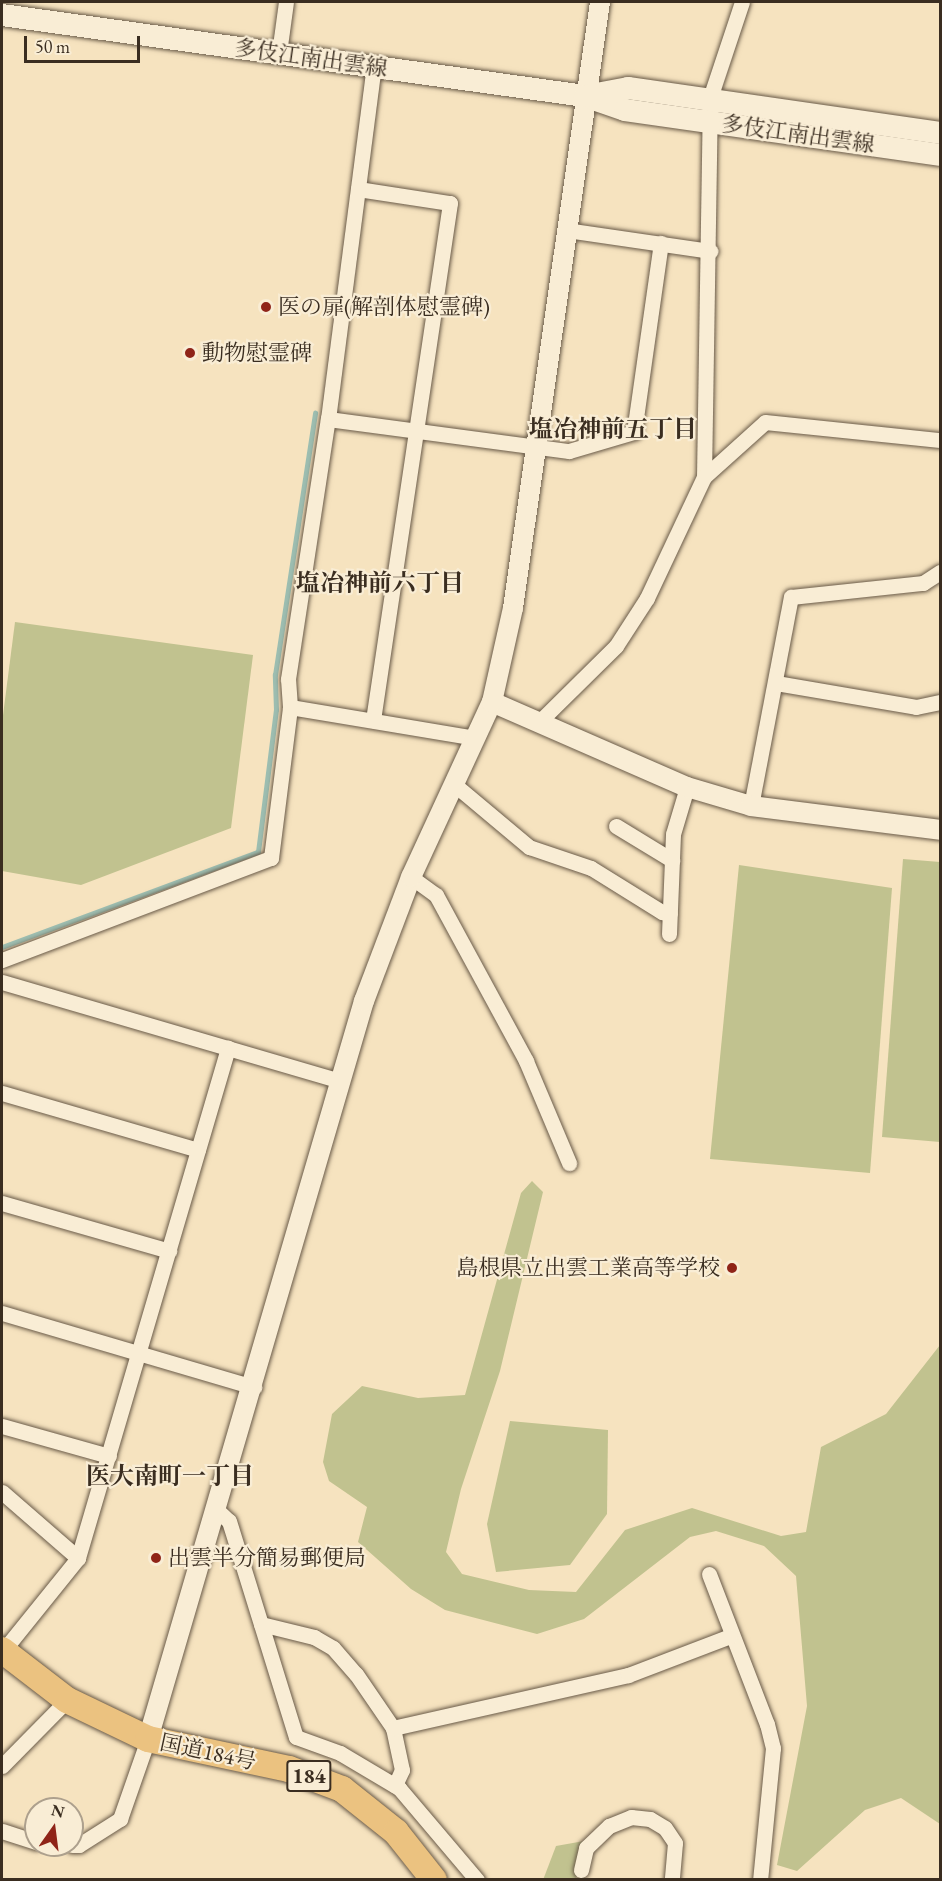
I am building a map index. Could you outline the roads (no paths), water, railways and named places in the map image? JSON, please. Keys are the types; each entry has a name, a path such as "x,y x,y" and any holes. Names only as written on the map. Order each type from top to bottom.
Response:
{"highway":[{"name":"国道184号","path":"2,1650 67,1700 148,1739 289,1769 342,1789 396,1832 434,1880"}],"main road":[{"name":"多伎江南出雲線","path":"2,15 585,96 625,110 940,155"},
{"name":"多伎江南出雲線","path":"585,96 628,88 710,98 940,133"}],"street":[{"path":"279,53 286,2"},
{"path":"84,1842 120,1819 148,1739 254,1387 364,1001 411,877 492,702 513,608 600,2"},
{"path":"704,477 710,251 710,98 742,2"},
{"path":"2,960 271,858 290,707 288,679 328,419 374,67"},
{"path":"358,189 450,203 418,431 372,720"},
{"path":"566,230 710,251"},
{"path":"328,419 569,450 634,432 661,243"},
{"path":"539,722 616,646 647,598 704,477 765,422 940,440"},
{"path":"751,806 791,597 923,583 940,572"},
{"path":"776,683 915,707 940,702"},
{"path":"492,702 687,787 751,806 940,830"},
{"path":"290,707 476,738"},
{"path":"455,785 529,847 591,868 662,912 670,913"},
{"path":"669,934 672,834 687,787"},
{"path":"616,826 672,860"},
{"path":"411,877 436,895 526,1061 569,1163"},
{"path":"2,982 341,1081"},
{"path":"2,1650 78,1558 141,1353 228,1048"},
{"path":"2,1093 198,1150"},
{"path":"2,1203 169,1251"},
{"path":"2,1313 254,1387"},
{"path":"2,1425 109,1456"},
{"path":"2,1492 78,1558"},
{"path":"217,1510 229,1521 296,1737 340,1753 394,1785 477,1880"},
{"path":"709,1574 730,1636 767,1724 773,1748 760,1880"},
{"path":"261,1624 314,1637 333,1648 393,1728 402,1770 394,1785"},
{"path":"393,1728 628,1675 730,1636"},
{"path":"2,1766 67,1700"},
{"path":"581,1870 586,1848 609,1826 631,1817 650,1819 665,1828 675,1843 672,1880"},
{"path":"2,1831 24,1838"}],"waterway":[{"path":"2,947 258,852 276,710 275,675 315,413"}],"place":[{"name":"医の扉(解剖体慰霊碑)","path":"266,307"},
{"name":"動物慰霊碑","path":"190,353"},
{"name":"島根県立出雲工業高等学校","path":"732,1268"},
{"name":"出雲半分簡易郵便局","path":"156,1558"}],"district":[{"name":"塩冶神前五丁目","path":"613,429"},
{"name":"塩冶神前六丁目","path":"380,583"},
{"name":"医大南町一丁目","path":"170,1476"}]}
